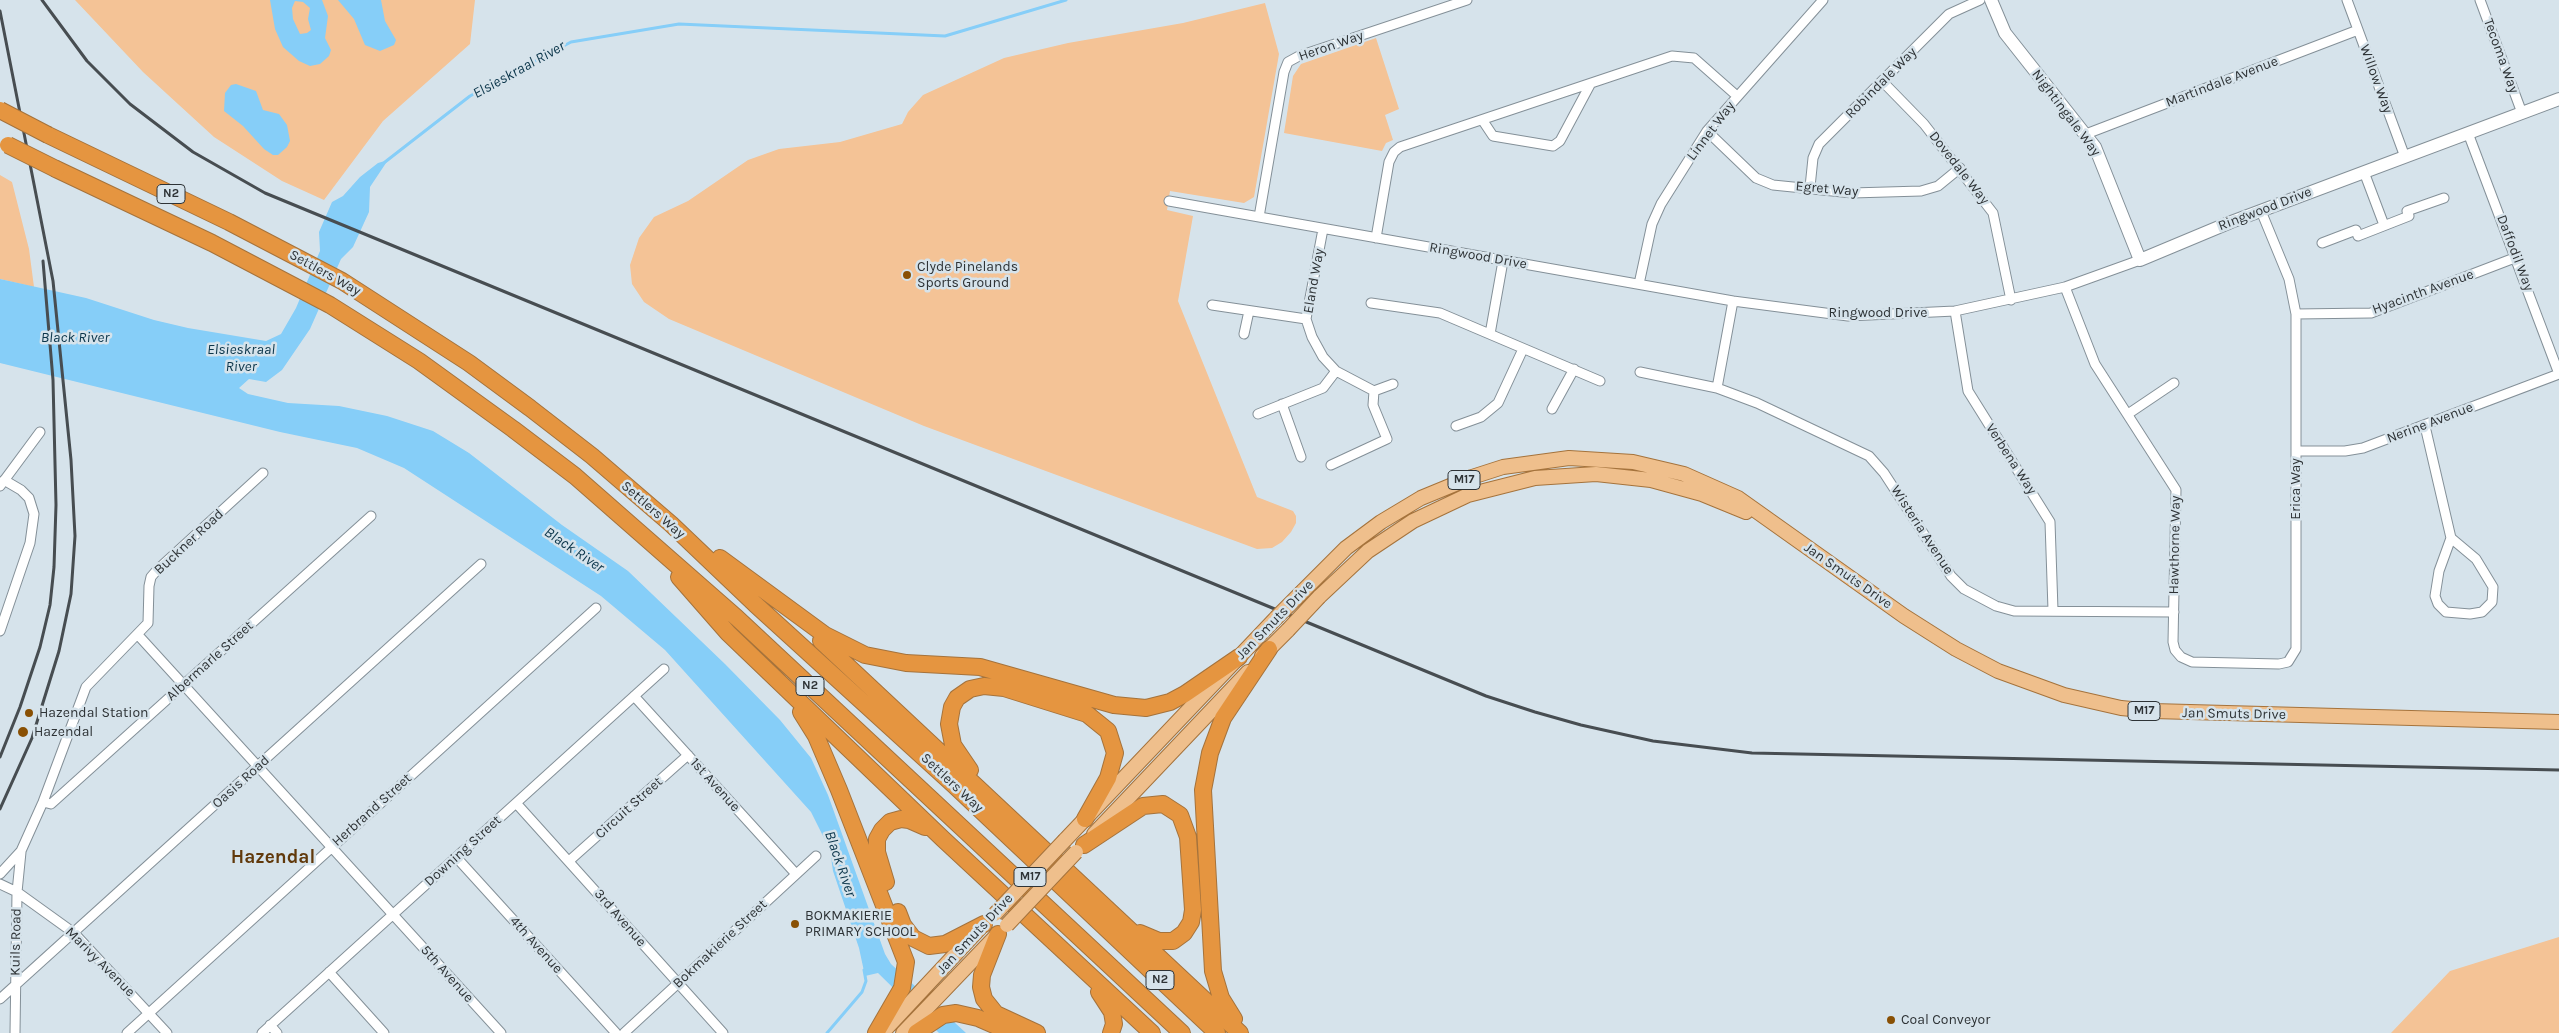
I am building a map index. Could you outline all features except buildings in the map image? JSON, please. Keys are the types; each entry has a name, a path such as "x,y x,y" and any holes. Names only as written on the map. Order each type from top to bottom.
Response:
{"highway":[{"name":"Settlers Way","path":"0,110 342,281 469,362 592,456 671,524 755,604 954,785 1217,1033"},
{"name":"Settlers Way","path":"4,143 212,243 330,305 419,361 575,476 737,618 1182,1033"},
{"path":"671,524 840,645 864,655 894,662 980,667 1126,707 1155,706 1177,699 1239,657"},
{"path":"656,548 709,612 781,684 943,839 1152,1033"},
{"path":"786,608 1240,1033"},
{"path":"1244,1033 1221,998 1213,971 1202,790 1210,753 1223,718 1269,649"},
{"path":"781,684 807,721 820,745 904,954 906,970 901,1003 876,1033"},
{"path":"1010,817 962,760 950,734 949,715 952,707 963,693 977,686 1004,688 1087,714 1095,718 1108,731 1114,745 1114,760 1108,778 1084,819"},
{"path":"1080,849 1129,814 1148,805 1158,803 1168,806 1175,809 1182,818 1188,837 1192,905 1189,927 1181,936 1165,942 1149,938 1125,925"},
{"path":"943,839 924,826 906,819 890,822 880,833 876,844 878,859 903,925 917,941 935,946 945,944 989,919"},
{"path":"1002,930 982,975 981,987 984,999 990,1009 1000,1017 1037,1033"},
{"path":"1070,958 1111,1009 1114,1019 1111,1033"},
{"path":"919,1026 948,1014 969,1015 1012,1033"}],"main road":[{"name":"Jan Smuts Drive","path":"882,1033 901,1003 928,984 1276,618 1353,542 1400,510 1435,491 1472,476 1533,462 1569,458 1601,458 1633,462 1677,472 1710,484 1738,498 1778,528 1956,649 1998,671 2064,695 2121,708 2180,713 2559,722"},
{"name":"Jan Smuts Drive","path":"903,1033 919,1026 938,995 1080,849 1319,597 1368,551 1413,521 1468,495 1535,478 1596,474 1650,480 1702,494 1778,528"}],"street":[{"name":"Heron Way","path":"1259,217 1284,72 1288,62 1299,56 1467,0"},
{"name":"Linnet Way","path":"1639,284 1652,224 1660,204 1707,131 1822,0"},
{"name":"Robindale Way","path":"1810,187 1813,158 1820,144 1949,14 1980,0"},
{"name":"Nightingale Way","path":"1991,0 2010,41 2086,134 2103,161 2140,260"},
{"name":"Willow Way","path":"2347,0 2405,157"},
{"name":"Tecoma Way","path":"2480,0 2522,113"},
{"name":"Martindale Avenue","path":"2086,134 2358,30"},
{"path":"1376,238 1389,162 1394,152 1410,144 1672,56 1684,56 1704,65 1737,96"},
{"name":"Dovedale Way","path":"1882,81 1924,124 1993,213 2011,300"},
{"path":"1483,121 1493,136 1553,146 1560,141 1591,83"},
{"name":"Ringwood Drive","path":"1169,201 1733,301 1848,316 1955,311 2065,287 2559,99"},
{"name":"Egret Way","path":"1707,131 1756,178 1773,185 1810,187 1852,193 1921,192 1938,186 1960,168"},
{"name":"Daffodil Way","path":"2468,133 2517,257 2559,374"},
{"path":"2364,172 2384,225"},
{"path":"2322,243 2356,230 2358,236 2409,216 2407,211 2444,198"},
{"name":"Erica Way","path":"2181,657 2192,662 2279,664 2293,657 2296,649 2296,314 2289,279 2261,211"},
{"name":"Eland Way","path":"1323,229 1306,319 1312,337 1323,357 1336,371 1374,391"},
{"name":"Hyacinth Avenue","path":"2296,314 2371,312 2517,257"},
{"path":"1490,334 1503,260"},
{"name":"Hawthorne Way","path":"2065,287 2091,356 2176,490 2173,642 2181,657"},
{"path":"1718,388 1733,301"},
{"path":"1371,303 1440,313 1600,381"},
{"path":"1212,305 1306,319"},
{"path":"1244,334 1249,311"},
{"name":"Verbena Way","path":"1955,311 1968,391 2050,522 2053,610"},
{"path":"1456,426 1480,417 1498,403 1522,349"},
{"path":"1552,409 1574,369"},
{"path":"1258,414 1323,388 1336,371"},
{"name":"Wisteria Avenue","path":"1640,372 1718,388 1806,425 1869,456 1884,473 1951,576 1964,588 1996,606 2014,611 2174,612"},
{"name":"Nerine Avenue","path":"2296,451 2354,450 2424,426 2559,374"},
{"path":"2128,414 2174,382"},
{"path":"1331,465 1387,439 1373,405 1374,391 1392,384"},
{"path":"1282,404 1301,457"},
{"path":"2424,426 2451,538 2436,585 2435,596 2438,604 2446,612 2470,614 2482,612 2492,602 2493,587 2476,558 2451,538"},
{"path":"0,631 30,543 34,514 29,498 21,490 2,483 40,432"},
{"name":"Buckner Road","path":"43,802 86,687 148,623 149,586 157,570 263,473"},
{"name":"Albermarle Street","path":"43,802 51,804 371,516"},
{"name":"Oasis Road","path":"0,999 481,564"},
{"name":"Herbrand Street","path":"127,1033 596,608"},
{"name":"5th Avenue","path":"138,635 501,1033"},
{"name":"Downing Street","path":"262,1033 664,669"},
{"name":"1st Avenue","path":"634,696 796,874"},
{"name":"Circuit Street","path":"570,861 688,755"},
{"path":"0,874 21,852 43,802"},
{"name":"3rd Avenue","path":"516,803 570,861 722,1033"},
{"name":"Kuils Road","path":"16,1033 17,892 21,852"},
{"name":"Bokmakierie Street","path":"624,1033 816,856"},
{"name":"4th Avenue","path":"456,857 616,1033"},
{"name":"Marivy Avenue","path":"0,884 17,892 74,933 167,1033"},
{"path":"329,972 384,1033"},
{"path":"270,1026 277,1033"}],"shaded area":[{"path":"75,0 475,0 470,44 383,121 324,200 282,181 214,137 143,72"},
{"name":"Clyde Pinelands Sports Ground","path":"1265,3 1279,54 1254,197 1244,203 1170,191 1167,210 1193,216 1178,301 1257,497 1293,511 1296,516 1296,523 1291,532 1282,542 1272,548 1257,549 924,426 669,319 644,302 632,284 630,265 639,238 654,217 688,201 748,160 779,149 840,142 902,124 908,112 923,95 1004,58 1068,43 1183,23"},
{"path":"1376,38 1399,109 1385,115 1393,140 1386,143 1382,151 1284,133 1293,76 1301,64"},
{"path":"0,175 12,182 29,249 34,287 0,279"},
{"path":"2559,937 2559,1033 2391,1033 2450,971"}],"water":[{"path":"270,0 322,0 328,16 325,38 331,50 329,56 320,64 310,66 299,61 283,47 275,29","holes":["295,1 303,2 310,8 308,19 311,30 300,34 293,19 292,8"]},
{"path":"338,0 381,0 385,21 396,40 394,45 380,51 365,45 354,19"},
{"path":"236,84 256,91 263,110 279,114 287,125 290,141 287,147 278,155 273,155 264,149 243,126 224,111 225,93 231,85"},
{"name":"Black River","path":"388,160 370,187 369,212 353,247 341,259 310,329 282,370 266,382 249,379 239,388 248,394 288,403 339,406 387,416 433,431 469,453 562,525 628,571 780,720 811,758 828,795 885,954 891,964 966,1033 939,1033 878,973 865,976 859,948 833,871 830,850 811,812 665,650 601,596 404,468 357,448 280,432 0,363 0,279 86,298 154,320 188,328 266,341 281,334 296,308 320,251 319,232 332,202 343,196 360,177 378,163"}],"waterway":[{"name":"Elsieskraal River","path":"385,162 470,96 571,42 679,24 945,36 1066,0"},
{"path":"827,1033 862,992 866,981 864,970"}],"railway":[{"path":"42,0 87,61 130,104 193,152 265,193 1486,696 1535,712 1581,725 1653,741 1752,753 2559,770"},
{"path":"0,11 53,281 71,460 75,536 71,594 59,651 32,738 0,809"},
{"path":"0,757 20,707 40,647 50,605 54,567 56,505 53,380 43,261"}],"place":[{"name":"Clyde Pinelands Sports Ground","path":"907,275"},
{"name":"Hazendal Station","path":"29,713"},
{"name":"Hazendal","path":"23,732"},
{"name":"BOKMAKIERIE PRIMARY SCHOOL","path":"795,924"},
{"name":"Coal Conveyor","path":"1891,1020"}],"district":[{"name":"Hazendal","path":"273,858"}]}
